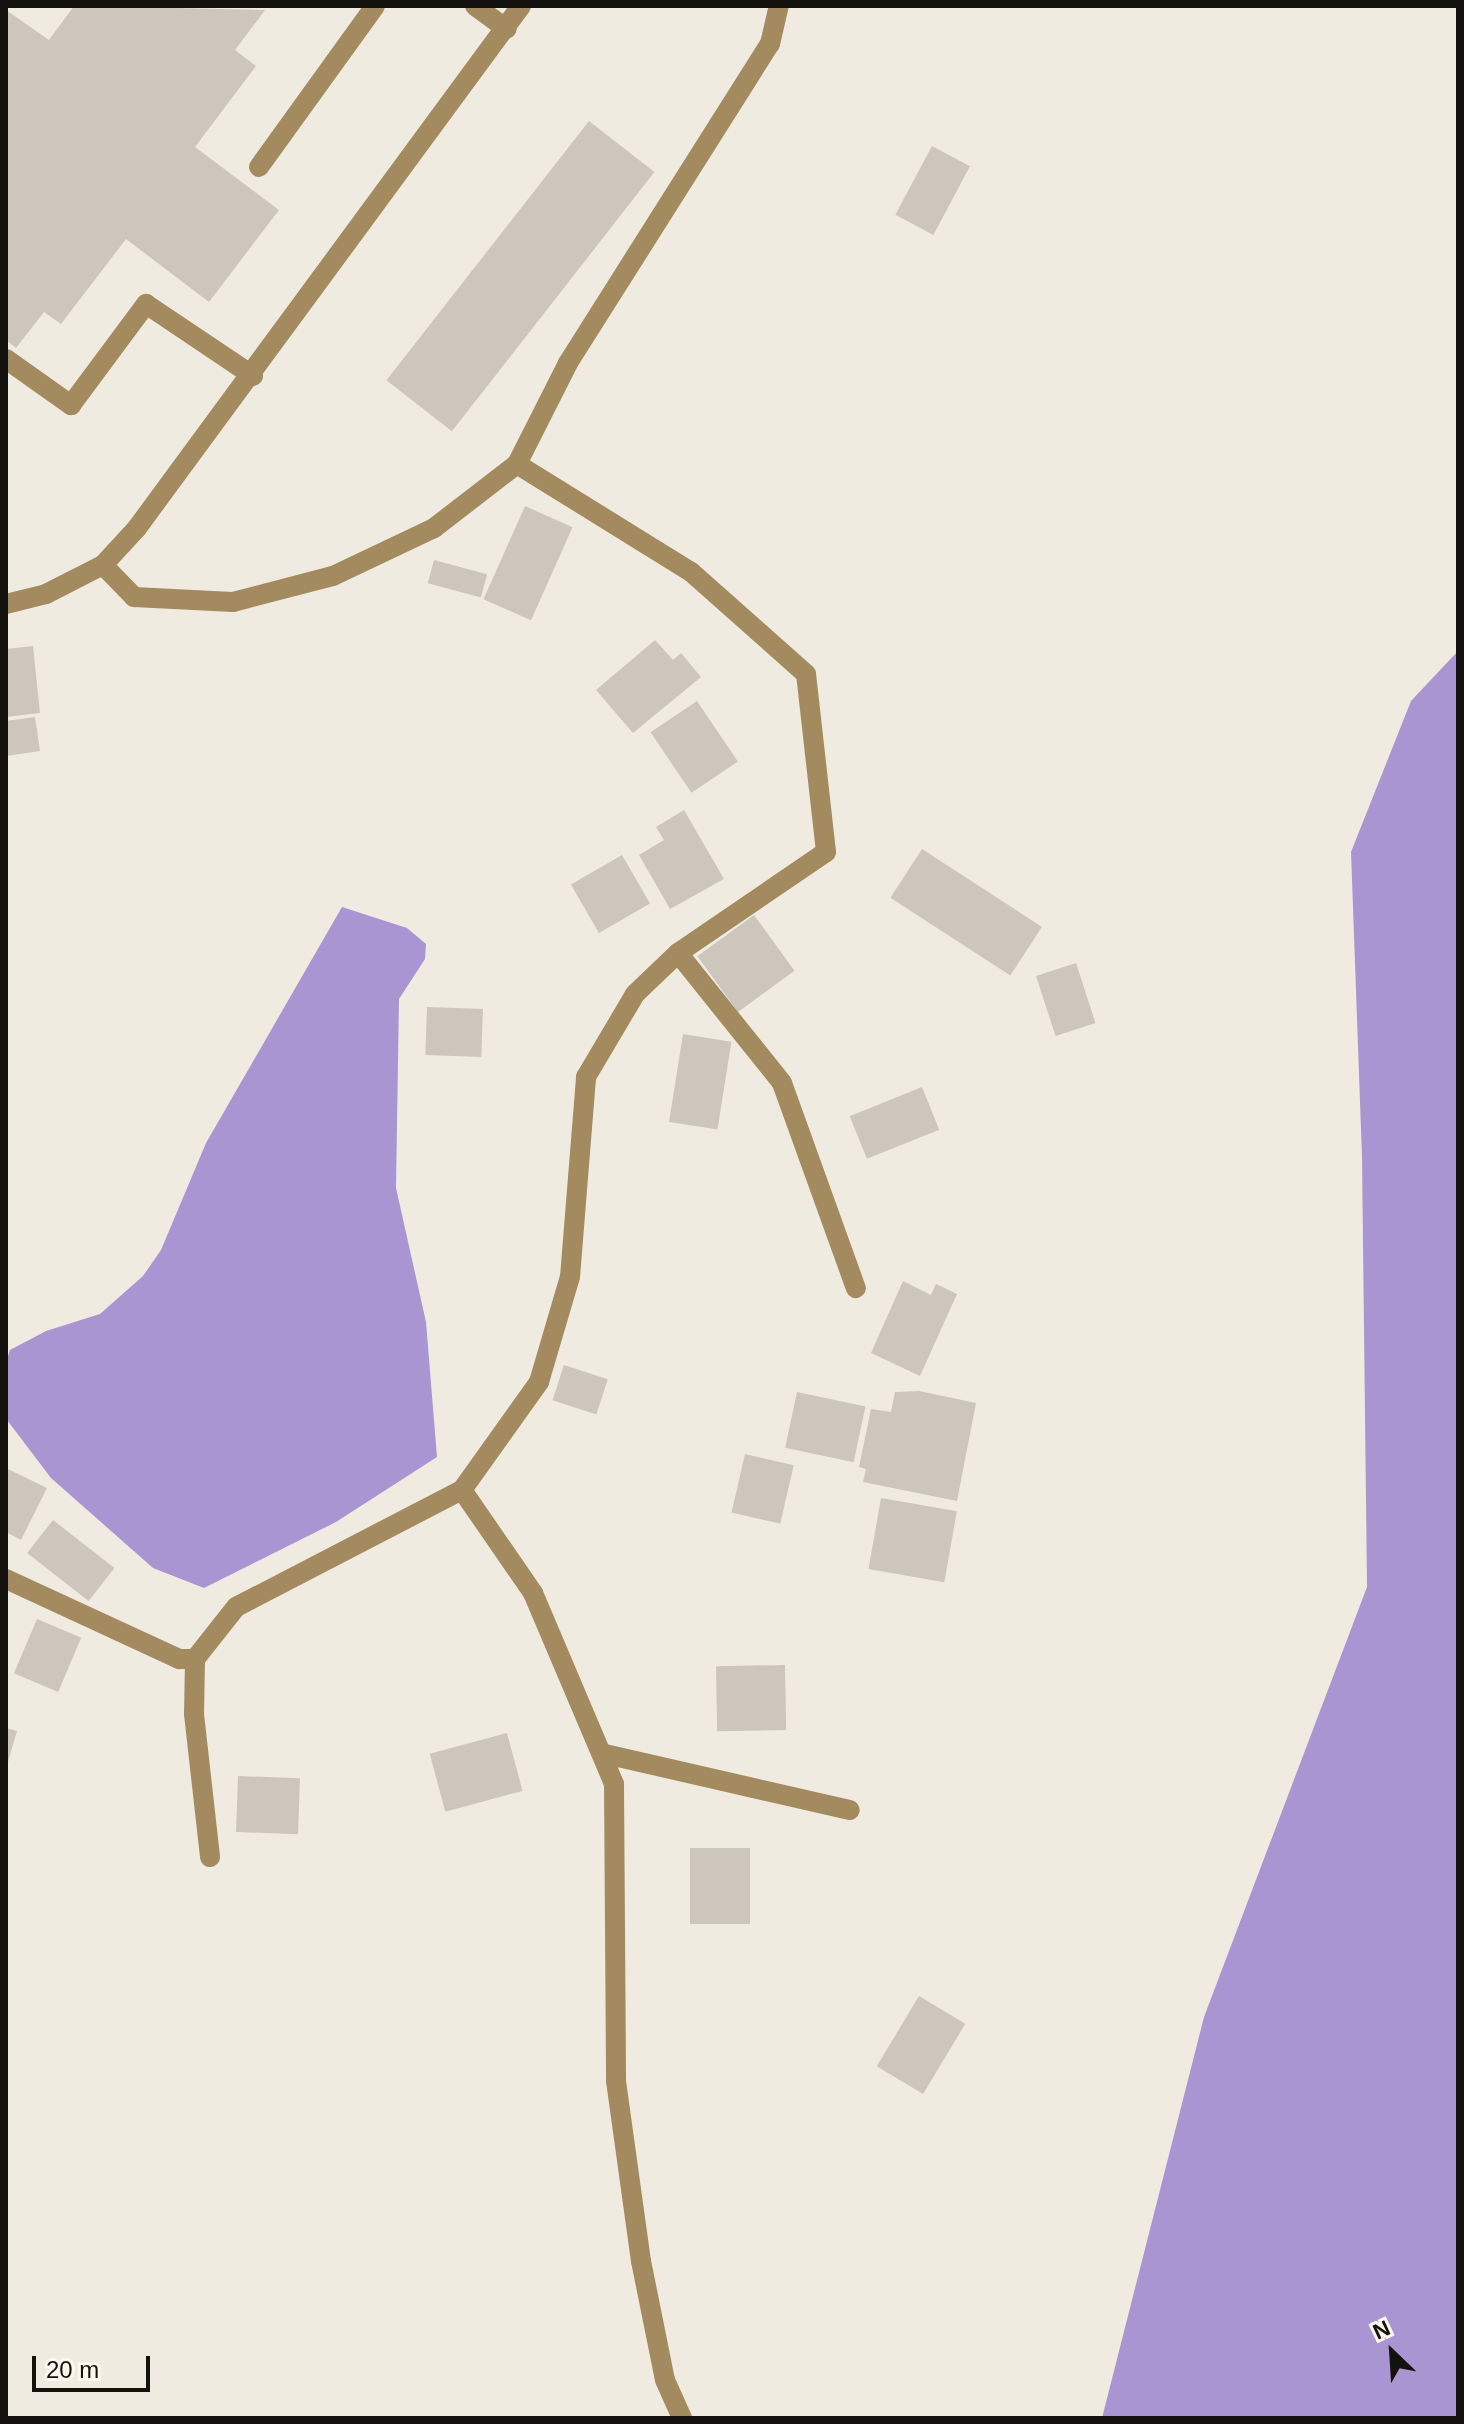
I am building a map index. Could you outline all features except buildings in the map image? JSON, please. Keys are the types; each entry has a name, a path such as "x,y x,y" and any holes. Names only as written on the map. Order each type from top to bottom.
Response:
{"street":[{"path":"259,167 375,6"},
{"path":"475,6 507,29"},
{"path":"6,604 46,594 103,565 253,376 521,6"},
{"path":"103,565 134,597 233,602 333,576 419,535 517,464 568,363 770,44 779,6"},
{"path":"6,359 71,405 146,304 253,376"},
{"path":"210,1857 194,1714 195,1659 236,1607 462,1490 539,1382 570,1277 586,1077 635,994 678,953 826,852 806,674 691,572 517,464"},
{"path":"678,953 782,1083 856,1288"},
{"path":"462,1490 533,1593 605,1754 614,1784 616,2081 641,2261 665,2380 682,2418"},
{"path":"6,1579 179,1659 195,1659"},
{"path":"605,1754 850,1810"}],"shaded area":[{"path":"1458,651 1458,2418 1102,2418 1204,2017 1367,1587 1362,1157 1351,852 1411,701"},
{"path":"342,907 407,928 426,944 425,959 399,999 396,1188 426,1322 437,1457 336,1522 204,1588 153,1568 51,1478 7,1420 6,1362 10,1350 46,1331 100,1314 143,1276 161,1250 206,1143"}]}
